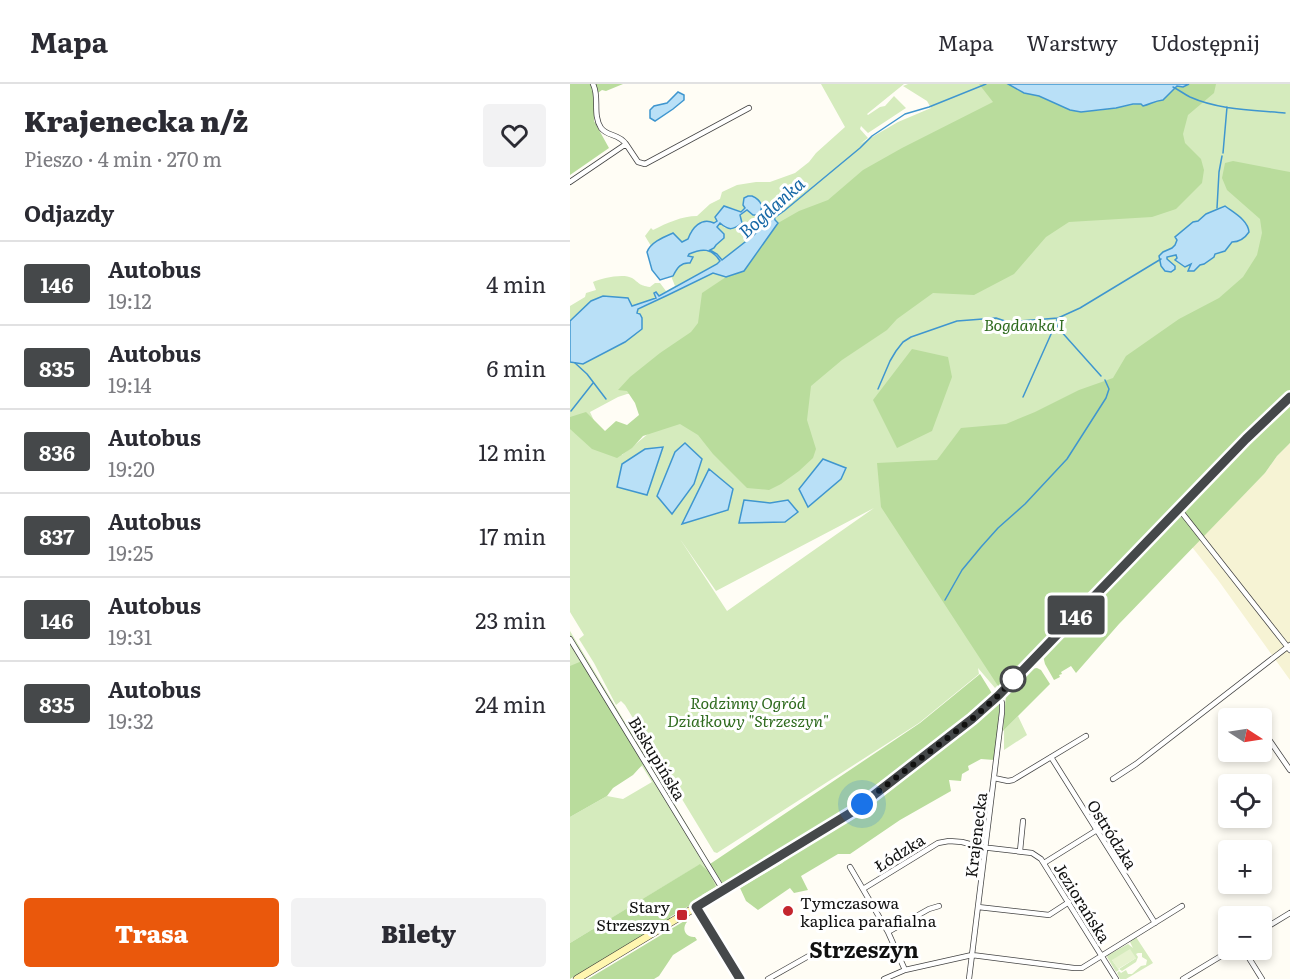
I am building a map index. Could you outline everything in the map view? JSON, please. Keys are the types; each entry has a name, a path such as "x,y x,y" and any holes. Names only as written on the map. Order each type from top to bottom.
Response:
{"street":[{"path":"593,84 597,92 597,114 601,127 605,132 620,137 638,162 645,164 749,108"},
{"path":"570,182 626,144"},
{"path":"577,979 852,812 972,719 999,695 1258,427 1290,398"},
{"path":"1113,779 1136,764 1289,647 1179,509"},
{"name":"Biskupińska","path":"570,639 723,890"},
{"name":"Krajenecka","path":"969,979 1002,709 999,695"},
{"path":"994,778 1014,780 1086,736"},
{"path":"1272,744 1290,770"},
{"name":"Ostródzka","path":"1051,757 1155,923"},
{"path":"1020,851 1023,821"},
{"path":"1044,863 1097,830"},
{"name":"Łódzka","path":"863,889 938,843 956,841 985,848"},
{"name":"Jeziorańska","path":"985,848 1034,853 1040,857 1116,979"},
{"path":"850,867 888,932 905,970"},
{"path":"978,907 1049,915 1069,902"},
{"path":"888,932 929,909 939,906"},
{"path":"884,979 905,970 972,955 1078,969 1182,906"},
{"path":"696,907 740,979"},
{"path":"1272,924 1290,913"},
{"path":"768,979 814,953"},
{"path":"1187,978 1218,958"},
{"path":"1250,960 1262,979"}],"shaded area":[{"path":"1290,443 1290,680 1192,547 1265,473"}],"green space":[{"path":"570,84 623,84 606,91 602,90 595,95 594,121 609,148 570,175"},
{"name":"Bogdanka I","path":"821,84 904,84 867,114 885,106 894,96 906,108 868,133 861,126 860,129 868,138 860,144 898,122 931,108 927,101 903,86 908,84 1290,84 1290,389 995,688 978,668 979,674 919,723 717,853 714,852 625,705 621,701 616,705 579,639 584,635 570,612 570,306 585,297 586,293 596,290 593,282 607,278 628,277 641,285 650,287 655,283 660,283 666,291 675,286 671,276 677,267 685,263 689,253 703,249 716,255 710,250 724,234 717,226 720,223 725,228 734,228 740,215 761,202 752,196 741,212 732,208 714,223 691,231 688,239 682,242 673,233 651,246 645,236 651,228 653,230 669,222 697,216 710,204 720,199 722,192 737,185 770,182 795,173 845,127","holes":["642,393 653,430 622,455 602,438 590,412 618,397","874,508 727,611 680,539 716,591"]},
{"path":"979,84 1008,84 1024,93 1039,96 1070,110 1097,111 1163,100 1177,86 1216,84 1214,93 1188,115 1183,134 1185,143 1201,159 1204,170 1202,183 1176,209 1152,217 1069,222 1046,237 1014,274 974,295 933,293 897,319 887,330 842,360 811,386 807,420 816,449 813,458 799,471 769,490 747,488 713,454 698,435 680,424 643,436 632,448 617,458 592,449 570,429 570,417 586,412 605,431 616,421 627,425 639,415 627,391 618,390 630,377 660,353 691,332 698,323 702,293 726,277 744,271 778,223 799,211 828,200 863,170 902,148 993,102"},
{"path":"1233,161 1290,172 1290,393 1268,411 1000,689 881,507 877,463 937,460 961,428 1006,424 1079,390 1113,378 1126,356 1179,319 1219,298 1243,277 1257,255 1262,233 1260,219 1227,190 1222,178 1225,163"},
{"path":"912,349 948,357 952,377 932,431 897,448 873,400"},
{"path":"1290,406 1290,443 1265,473 1119,624 1076,673 1071,666 1054,680 1043,656 1265,428"},
{"path":"570,631 722,883 715,887 699,865 570,943 570,817 607,796 623,799 652,782 642,766 570,807"},
{"path":"582,661 643,764 633,775 613,788 607,796 570,817 570,666"},
{"path":"1030,669 1041,670 1050,684 1003,731 1006,694"},
{"path":"980,674 993,695 840,816 724,886 710,864 920,723"},
{"path":"997,702 1000,706 994,760 981,759 968,766 969,770 962,774 961,781 949,780 951,791 900,820 850,854 838,854 801,876 808,890 794,893 790,888 758,910 746,901 740,888 782,863 798,848"},
{"path":"1018,716 1027,735 1004,750 1004,730"},
{"path":"700,864 709,872 716,887 702,895 701,899 670,917 671,919 570,979 570,943"},
{"path":"686,920 685,932 697,940 673,955 659,976 654,979 588,979"},
{"path":"1136,937 1153,963 1126,979 1120,979 1117,973 1119,971 1121,973 1126,970 1128,974 1132,974 1141,966 1146,965 1147,960 1142,957 1142,953 1138,953 1136,962 1122,971 1119,969 1136,958 1112,960 1119,970 1116,972 1107,957 1128,944 1133,948 1130,942"},
{"path":"1130,949 1136,958 1118,969 1112,960"}],"water":[{"path":"1008,84 1189,84 1183,87 1177,86 1163,100 1143,106 1133,104 1081,112 1070,110 1039,96 1024,93"},
{"path":"678,92 684,95 684,100 655,121 650,118 650,110 654,106 667,103"},
{"path":"748,196 760,202 762,207 758,215 753,215 747,210 740,215 742,223 733,228 720,223 717,227 724,234 724,238 710,250 722,260 754,235 774,214 778,223 744,271 726,277 713,273 638,309 637,313 642,318 642,329 625,342 583,364 570,362 570,321 591,301 603,296 628,298 632,306 656,298 654,293 656,292 659,296 717,264 720,261 710,251 698,251 689,254 688,256 693,257 690,263 680,266 673,276 660,280 652,270 647,252 655,243 673,233 682,242 688,239 692,231 701,223 717,221 715,217 724,206 741,212 745,208 744,198"},
{"path":"1225,206 1246,224 1249,232 1246,236 1232,242 1225,251 1215,254 1194,271 1188,271 1191,264 1185,267 1175,260 1176,255 1167,257 1175,269 1171,272 1165,271 1161,266 1159,256 1175,245 1177,240 1175,237 1193,222"},
{"path":"685,443 702,459 694,484 672,514 657,496 675,452"},
{"path":"663,447 647,495 617,487 622,464 645,449"},
{"path":"823,459 846,468 841,479 808,507 799,489"},
{"path":"709,469 733,489 728,510 682,524"},
{"path":"744,500 770,503 788,500 798,512 785,522 739,523"}],"waterway":[{"name":"Bogdanka","path":"774,218 872,136 905,114 986,84"},
{"name":"Bogdanka","path":"1173,87 1190,97 1213,105 1285,113"},
{"path":"1223,153 1227,107"},
{"path":"1217,208 1222,156"},
{"path":"878,389 896,351 903,342 911,337 957,321 996,318 1008,322 1058,318 1080,308 1161,259"},
{"path":"1057,319 1059,329 1101,376"},
{"path":"1023,397 1056,323"},
{"path":"575,363 587,374 606,399"},
{"path":"945,600 962,570 981,547 1067,459 1106,398 1109,389 1105,380"},
{"path":"571,411 593,383"}],"bus line":[{"name":"146","path":"740,979 696,907 852,812 990,704 1246,439 1290,397"}],"place":[{"name":"Tymczasowa kaplica parafialna","path":"788,911"},
{"name":"Stary Strzeszyn","path":"682,915"}],"district":[{"name":"Strzeszyn","path":"864,948"}],"route":[{"path":"862,804 972,719 990,704 1013,679"}],"park label":[{"name":"Rodzinny Ogród Działkowy \"Strzeszyn\"","path":"748,711"}]}
